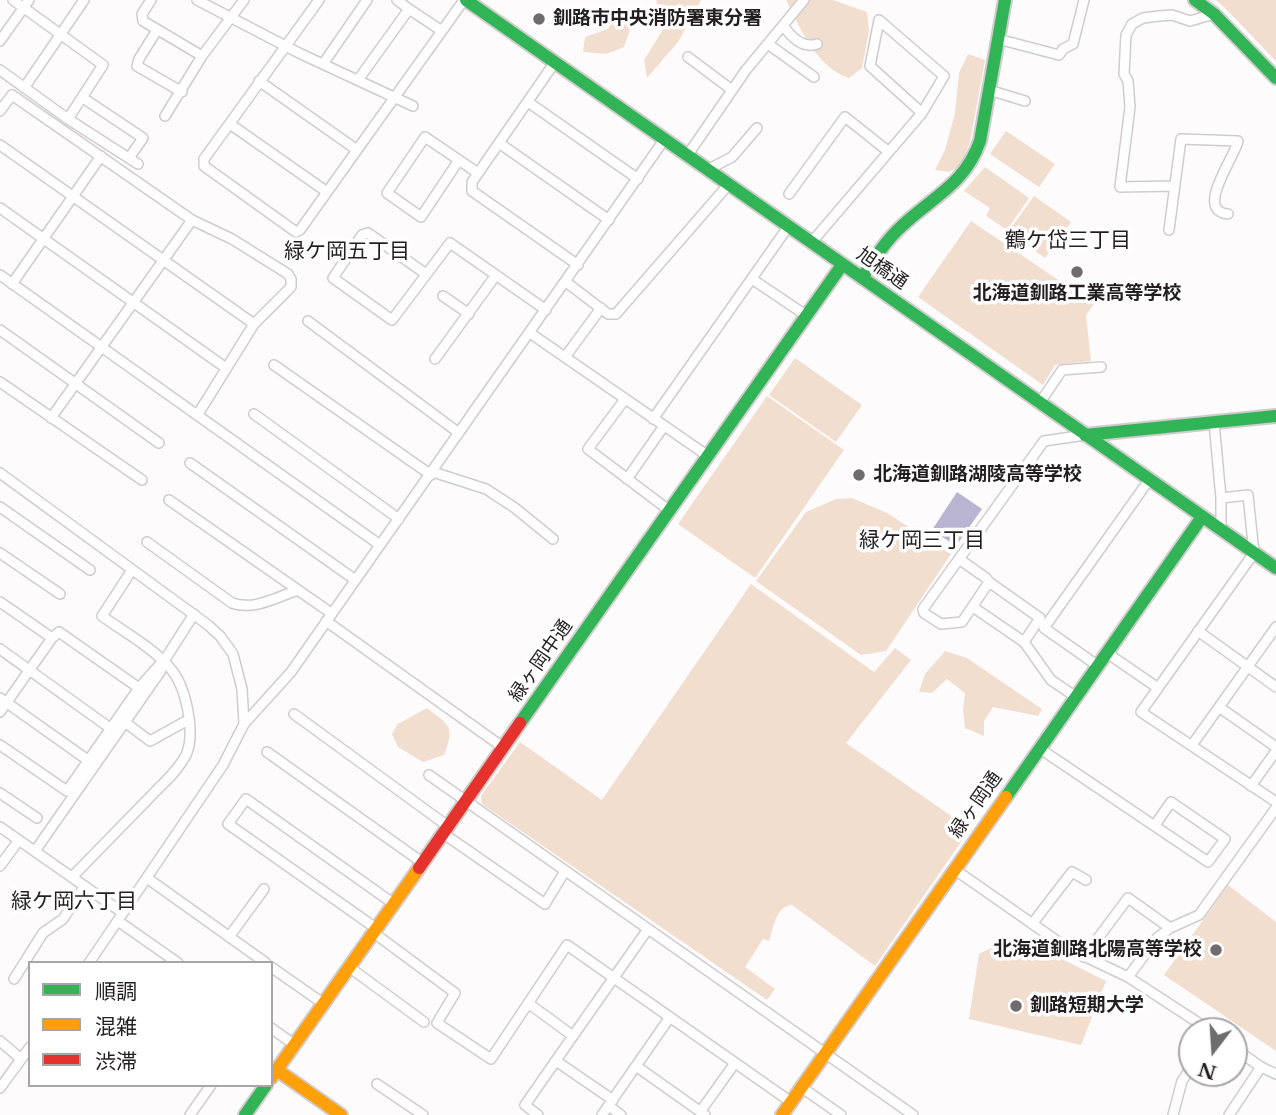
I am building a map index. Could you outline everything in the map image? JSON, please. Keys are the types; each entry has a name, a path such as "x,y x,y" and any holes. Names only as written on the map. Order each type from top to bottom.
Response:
{"street":[{"path":"13,0 26,4 60,35 103,65 68,119"},
{"path":"23,88 84,0"},
{"path":"151,0 142,14 143,21 202,56"},
{"path":"197,0 285,46 413,106"},
{"path":"165,117 202,56 244,0"},
{"path":"323,64 368,0"},
{"path":"397,0 442,31"},
{"path":"315,2 204,159 204,166 296,232 465,0"},
{"name":"旭橋通","path":"465,0 1276,568"},
{"path":"687,156 732,90 804,0"},
{"path":"862,278 896,231 968,170 977,153 1005,0"},
{"path":"998,39 1059,55 1063,49 1073,44 1084,0"},
{"path":"1195,0 1214,14 1276,78"},
{"path":"0,41 26,4"},
{"path":"358,80 409,9"},
{"path":"1174,186 1120,187 1130,107 1128,81 1124,74 1126,35 1132,24 1143,18 1171,15 1190,21 1214,14"},
{"path":"811,243 922,113 944,76 879,20 870,66 922,113"},
{"path":"783,25 789,35 801,44 817,44"},
{"path":"157,30 137,66 182,92"},
{"path":"768,44 814,77"},
{"path":"688,57 732,90"},
{"path":"555,62 472,182 472,191 578,265"},
{"path":"0,70 68,119 138,164"},
{"path":"259,81 356,149"},
{"path":"989,90 1025,101"},
{"path":"0,111 12,95 192,220 232,239 288,274 291,287 254,324 198,414"},
{"path":"83,98 142,138 129,158"},
{"path":"528,102 638,178"},
{"path":"789,194 845,117 889,152"},
{"path":"230,124 327,192"},
{"path":"707,170 732,157 757,128"},
{"path":"459,160 421,217 387,193 425,136 478,173"},
{"path":"1169,230 1181,139 1238,141 1214,193 1217,209 1228,214"},
{"path":"90,961 223,765 244,724 291,672 664,140"},
{"path":"499,143 609,220"},
{"path":"0,145 254,324"},
{"path":"12,284 101,156"},
{"path":"566,282 608,314 616,314 728,185"},
{"path":"0,208 226,368"},
{"path":"51,418 192,220"},
{"path":"653,419 788,227"},
{"path":"426,274 368,233 362,235 333,278 392,320 450,243 546,310"},
{"name":"緑ヶ岡中通","path":"273,1071 295,1045 467,802 842,265"},
{"path":"0,275 380,545"},
{"path":"435,359 496,275"},
{"path":"752,279 807,316"},
{"path":"443,296 469,314"},
{"path":"565,357 601,308"},
{"path":"308,321 459,433"},
{"path":"0,330 159,443"},
{"path":"530,333 708,457"},
{"path":"274,365 432,474 486,489 516,508 553,539"},
{"path":"1039,404 1062,370 1101,367"},
{"path":"0,382 142,481"},
{"path":"625,399 588,449 670,511"},
{"path":"254,414 400,519"},
{"path":"989,582 962,622 941,624 924,613 923,608 1044,441 1276,416"},
{"path":"1213,422 1221,498 1221,530"},
{"path":"627,478 664,426"},
{"path":"190,463 354,579"},
{"path":"0,473 194,614 220,636 233,654 242,689 244,724"},
{"path":"1098,666 1044,628 1149,480"},
{"path":"1221,498 1248,495 1254,553 1141,712 1276,802"},
{"path":"169,500 298,590 328,617 504,748"},
{"path":"0,507 90,570"},
{"name":"緑ヶ岡通","path":"782,1115 1202,517"},
{"path":"147,541 232,603 251,606 298,590"},
{"path":"0,553 60,594"},
{"path":"959,559 1040,618 1024,642"},
{"path":"72,877 178,767 191,734 180,683 164,661 102,616 132,570"},
{"path":"0,602 52,638"},
{"path":"973,607 1024,642 1051,680 1076,697"},
{"path":"35,851 126,723 194,614"},
{"path":"1192,746 1276,627"},
{"path":"1198,631 1276,687"},
{"path":"0,712 3,701 52,638 60,632 139,688"},
{"path":"0,649 110,728"},
{"path":"1107,653 1157,688"},
{"path":"0,745 67,791 139,688 164,661"},
{"path":"3,701 89,761"},
{"path":"1219,708 1276,749 1251,786"},
{"path":"294,714 545,904 565,871"},
{"path":"126,723 150,741 188,720"},
{"path":"1039,748 1208,862 1224,839 1171,802 1155,825"},
{"path":"267,752 423,863"},
{"path":"429,775 825,1053 900,1111 913,1115"},
{"path":"0,793 37,818"},
{"path":"394,904 246,799 228,824 455,993 437,1023 491,1059 567,945 791,1102"},
{"path":"1128,977 1157,938 1170,928 1199,915 1276,808"},
{"path":"0,827 85,886 176,961"},
{"path":"0,866 19,840"},
{"path":"954,869 1084,957 1128,977 1189,1017"},
{"path":"1032,924 1072,872 1086,880"},
{"path":"147,878 263,961"},
{"path":"15,979 43,933 63,919 85,886"},
{"path":"229,937 264,889"},
{"path":"1084,957 1128,898 1170,928"},
{"path":"538,1115 525,1105 648,929"},
{"path":"273,968 324,1004"},
{"path":"349,968 424,1021"},
{"path":"528,1003 573,1036"},
{"path":"602,1115 670,1017"},
{"path":"273,1029 295,1045"},
{"path":"0,1041 22,1059"},
{"path":"1,1086 28,1050"},
{"path":"1248,1058 1276,1074"},
{"path":"556,1061 611,1103 621,1115"},
{"path":"636,1066 702,1113 735,1063"},
{"path":"1230,1115 1261,1067"},
{"path":"273,1071 341,1115"},
{"path":"377,1084 423,1115"},
{"path":"190,1115 210,1087"},
{"path":"245,1115 265,1087"},
{"path":"801,1087 841,1115"},
{"path":"1173,1115 1180,1087"}],"shaded area":[{"path":"656,0 701,0 678,42 647,78 644,60 664,28"},
{"path":"786,0 833,0 867,12 869,31 862,68 849,78 828,66 811,46"},
{"path":"1216,0 1276,0 1276,61 1224,7"},
{"path":"621,8 632,24 624,47 606,54 583,52 585,37 608,29"},
{"path":"968,54 985,60 970,142 961,165 949,172 935,170 945,150 955,113 959,73"},
{"path":"1006,131 1055,164 1039,187 990,154"},
{"path":"985,167 1029,198 1007,230 986,216 990,208 964,191"},
{"path":"1034,196 1071,222 1045,258 1008,232"},
{"path":"971,221 1094,304 1086,315 1091,361 1055,365 1043,385 918,297"},
{"path":"795,358 862,405 836,442 769,395"},
{"path":"767,396 844,450 755,578 678,524"},
{"path":"957,492 982,509 956,546 932,530"},
{"path":"852,498 887,513 951,554 886,651 861,655 756,581 806,512 836,499"},
{"path":"751,584 874,672 895,648 911,660 846,743 970,829 875,966 792,905 782,909 776,918 769,941 763,939 745,967 775,989 767,1000 482,804 481,796 520,742 602,800"},
{"path":"945,651 967,658 1042,709 1038,716 993,707 984,721 984,736 965,728 965,693 947,679 932,693 919,692 925,674"},
{"path":"427,708 445,723 450,732 444,755 423,762 398,747 392,734 398,724"},
{"name":"北海道釧路北陽高等学校","path":"1228,885 1276,922 1276,1051 1248,1032 1248,1017 1226,1017 1164,975"},
{"path":"1007,940 1052,950 1054,955 1106,981 1081,1045 969,1019 979,954"}],"traffic: fast":[{"path":"466,0 1276,568"},
{"path":"862,278 891,237 957,179 974,156 980,141 1005,0"},
{"path":"1195,0 1214,14 1276,78"},
{"path":"520,723 842,265"},
{"path":"1085,435 1276,416"},
{"path":"1006,797 1202,517"},
{"path":"245,1115 265,1087"}],"traffic: slow":[{"path":"782,1115 1006,797"},
{"path":"273,1075 419,868"},
{"path":"277,1070 341,1115"}],"traffic: jam":[{"path":"419,868 520,723"}],"place":[{"name":"釧路市中央消防署東分署","path":"539,19"},
{"name":"北海道釧路工業高等学校","path":"1077,272"},
{"name":"北海道釧路湖陵高等学校","path":"859,475"},
{"name":"北海道釧路北陽高等学校","path":"1216,950"},
{"name":"釧路短期大学","path":"1016,1006"}],"district":[{"name":"鶴ケ岱三丁目","path":"1068,241"},
{"name":"緑ケ岡五丁目","path":"347,252"},
{"name":"緑ケ岡三丁目","path":"922,541"},
{"name":"緑ケ岡六丁目","path":"74,902"}]}
